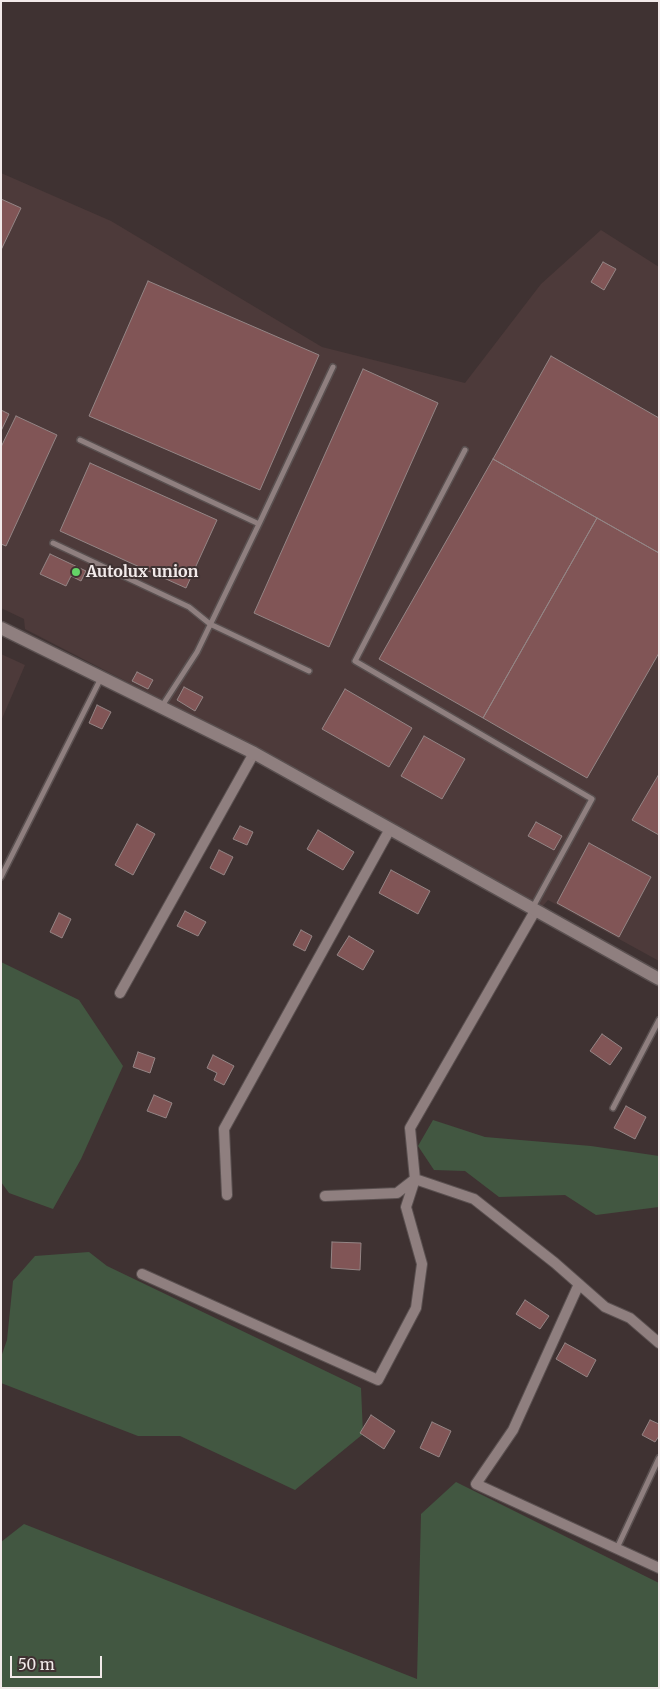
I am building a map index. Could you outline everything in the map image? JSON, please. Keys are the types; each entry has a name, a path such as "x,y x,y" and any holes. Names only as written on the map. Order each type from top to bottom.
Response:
{"street":[{"path":"1,628 102,676 254,753 659,979"},
{"path":"120,993 254,753"},
{"path":"227,1195 224,1129 390,829"},
{"path":"142,1274 378,1380 416,1308 422,1264 406,1208 415,1179 410,1128 533,910"},
{"path":"325,1196 397,1193 415,1179"},
{"path":"415,1179 474,1199 605,1307 630,1318 659,1343"},
{"path":"579,1284 512,1430 476,1484 659,1568"}],"lane":[{"path":"162,706 197,652 332,367"},
{"path":"80,440 259,524"},
{"path":"465,450 355,661 592,799 533,910"},
{"path":"53,544 189,607 210,624 308,671"},
{"path":"1,877 102,676"},
{"path":"613,1108 659,1020"},
{"path":"618,1548 659,1458"}],"shaded area":[{"path":"1,173 111,221 322,347 465,383 541,284 601,230 659,267 659,961 548,900 542,907 284,763 25,629 24,619 1,608"},
{"path":"1,654 25,665 1,721"}],"green space":[{"path":"1,962 79,1000 123,1066 81,1159 53,1209 9,1193 1,1182"},
{"path":"433,1120 485,1137 591,1146 659,1156 659,1207 596,1215 565,1195 499,1197 465,1171 434,1170 418,1146"},
{"path":"89,1252 107,1266 361,1388 363,1434 295,1490 180,1436 138,1436 1,1383 1,1357 7,1340 13,1281 35,1256"},
{"path":"456,1482 659,1583 659,1688 1,1688 1,1542 24,1524 417,1679 421,1514"}],"building":[{"path":"1,199 21,208 1,250"},
{"path":"603,262 616,269 604,290 591,282"},
{"path":"148,281 319,355 260,490 89,416"},
{"path":"551,356 659,418 659,553 493,459"},
{"path":"363,369 438,403 329,647 254,613"},
{"path":"1,410 9,414 1,431"},
{"path":"16,416 57,435 6,546 1,544 1,447"},
{"path":"493,459 597,518 483,718 379,659"},
{"path":"90,463 217,520 186,588 60,531"},
{"path":"597,518 659,553 659,653 587,778 483,718"},
{"path":"50,554 86,571 81,581 71,576 66,586 40,574"},
{"path":"137,672 153,680 148,689 132,681"},
{"path":"184,687 203,697 195,711 177,700"},
{"path":"345,689 412,728 389,767 322,729"},
{"path":"97,705 111,712 102,729 89,723"},
{"path":"424,736 465,759 442,799 401,776"},
{"path":"659,774 659,835 632,820"},
{"path":"536,822 562,836 554,850 528,836"},
{"path":"137,824 155,834 133,875 115,865"},
{"path":"240,826 253,832 247,845 233,839"},
{"path":"318,830 354,852 343,870 307,849"},
{"path":"589,843 651,877 619,937 557,903"},
{"path":"219,850 233,857 224,875 210,868"},
{"path":"391,870 430,891 418,914 379,893"},
{"path":"185,911 206,922 198,936 177,926"},
{"path":"59,913 71,919 62,938 50,932"},
{"path":"301,930 312,936 305,951 293,945"},
{"path":"349,936 374,951 363,970 337,955"},
{"path":"602,1034 622,1048 610,1065 590,1051"},
{"path":"138,1052 155,1058 150,1073 133,1067"},
{"path":"213,1055 234,1066 224,1085 214,1080 217,1073 207,1068"},
{"path":"154,1095 172,1103 166,1118 147,1111"},
{"path":"626,1106 646,1117 635,1139 614,1128"},
{"path":"332,1242 361,1243 360,1270 331,1268"},
{"path":"525,1300 549,1316 540,1329 516,1314"},
{"path":"565,1343 596,1360 587,1377 556,1359"},
{"path":"371,1415 395,1431 384,1449 360,1433"},
{"path":"650,1420 659,1424 659,1436 655,1442 642,1435"},
{"path":"432,1422 451,1431 439,1457 420,1448"}],"place":[{"name":"Autolux union","path":"76,572"}]}
